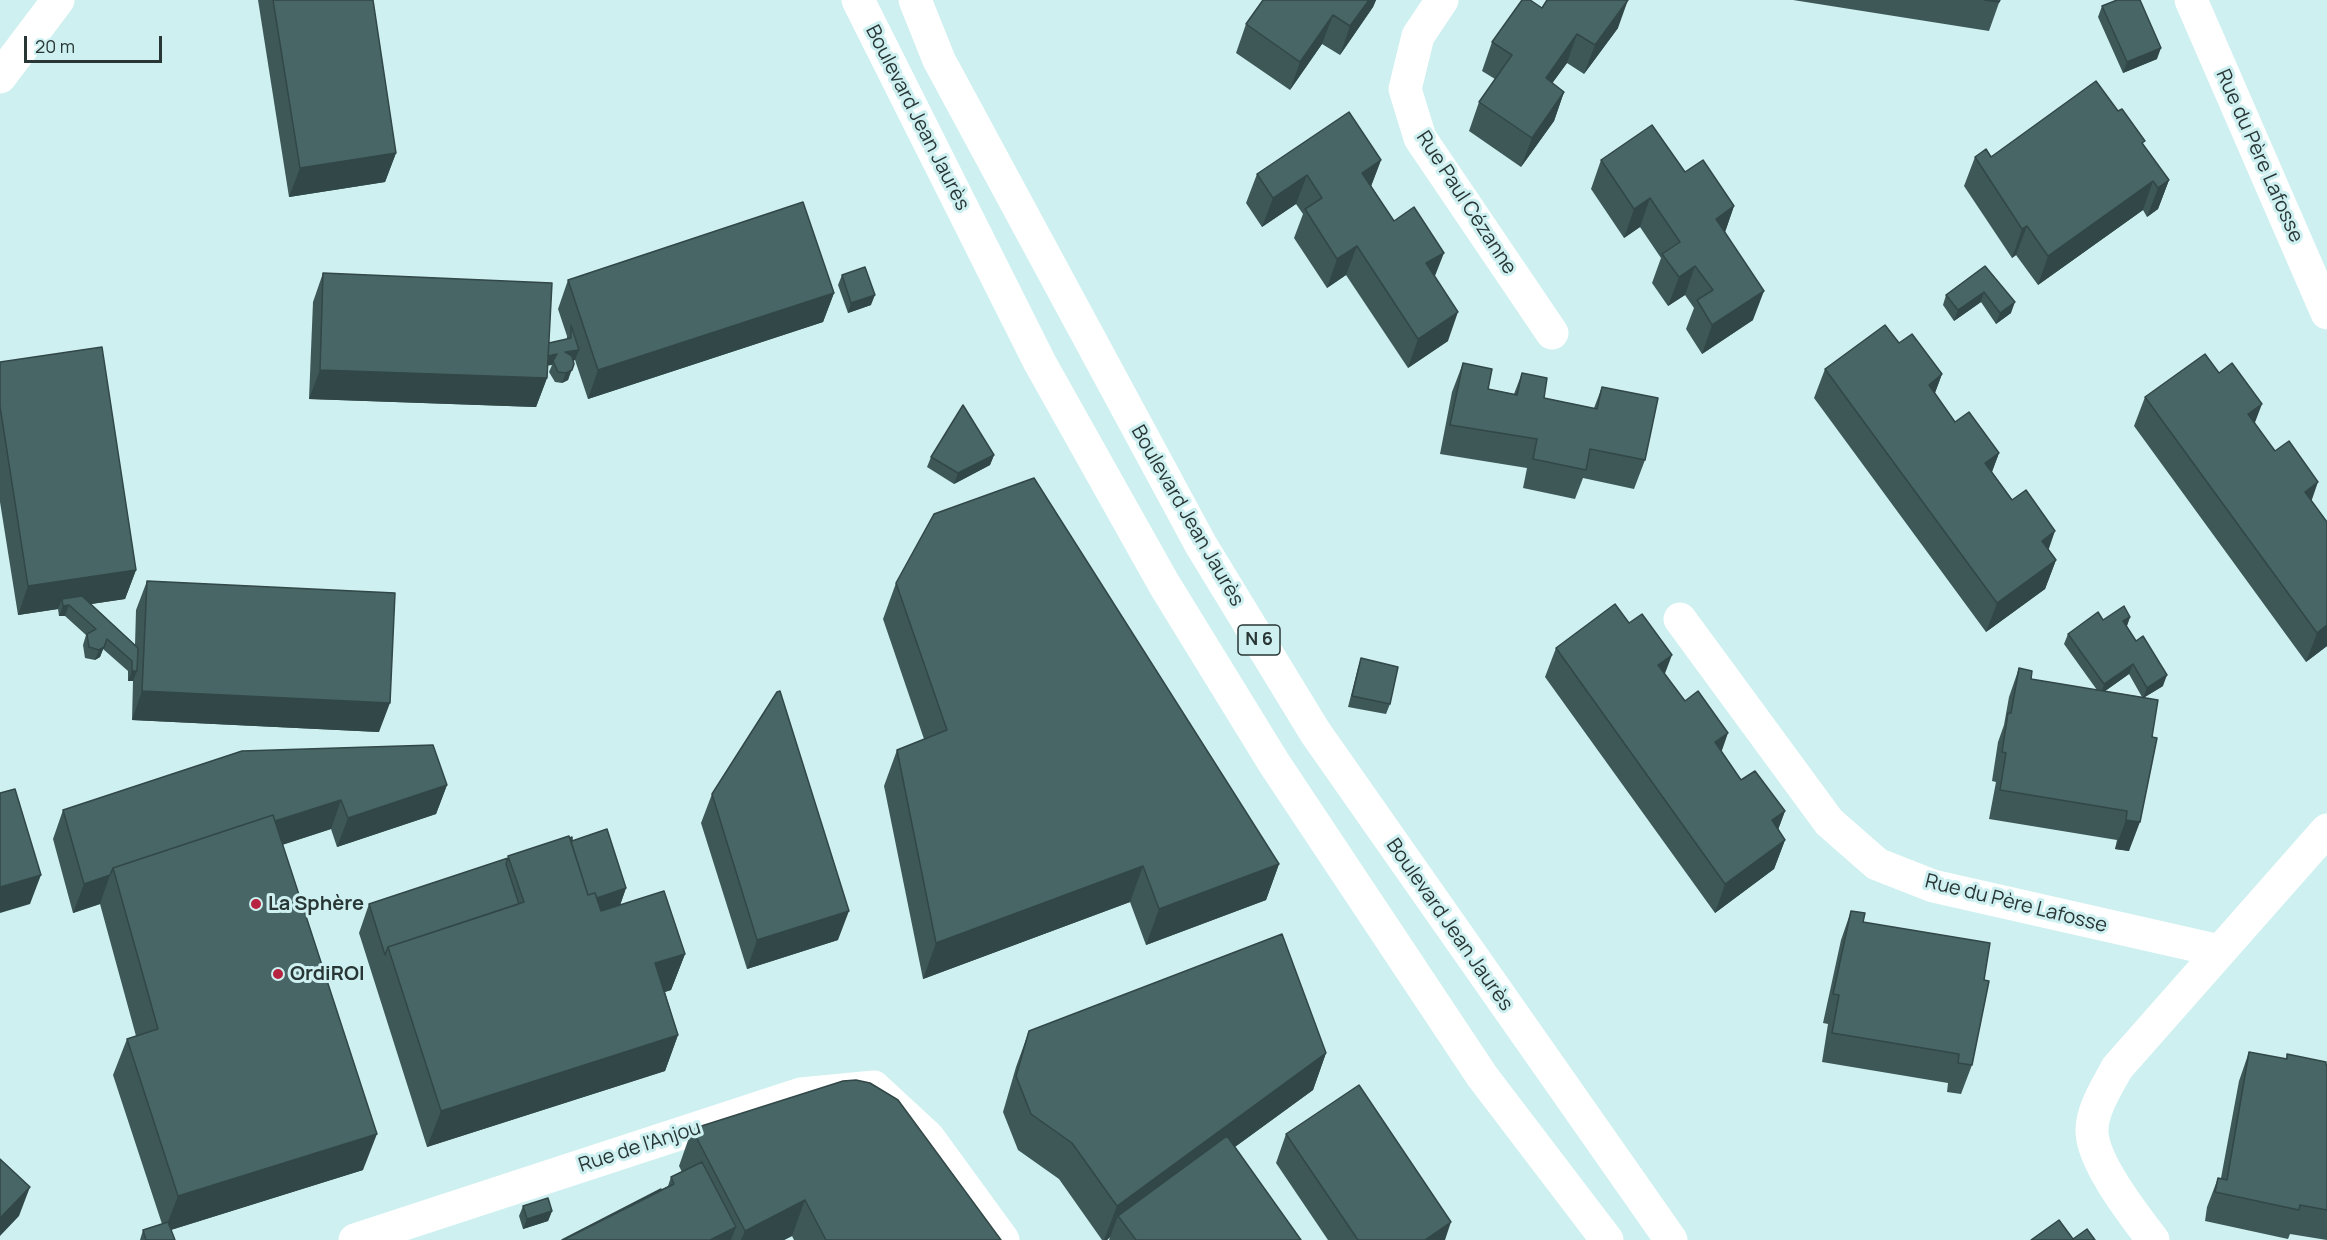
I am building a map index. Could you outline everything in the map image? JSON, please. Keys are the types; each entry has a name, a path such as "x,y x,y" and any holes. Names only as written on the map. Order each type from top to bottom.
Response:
{"main road":[{"path":"0,76 58,0"},
{"name":"Boulevard Jean Jaurès","path":"858,0 1040,363 1164,584 1274,763 1482,1076 1607,1240"},
{"name":"Boulevard Jean Jaurès","path":"915,0 939,60 1201,545 1315,732 1671,1240"},
{"name":"Rue Paul Cézanne","path":"1442,0 1418,36 1406,89 1420,138 1552,333"},
{"name":"Rue du Père Lafosse","path":"2191,0 2327,313"},
{"name":"Rue du Père Lafosse","path":"1680,619 1829,822 1877,864 1933,886 2220,951"},
{"path":"2152,1240 2102,1165 2092,1132 2100,1100 2117,1068 2327,830"},
{"name":"Rue de l'Anjou","path":"355,1240 801,1094 874,1087 928,1137 1004,1240"}],"building":[{"path":"273,0 373,0 396,153 300,168"},
{"path":"1263,0 1369,0 1350,26 1333,15 1300,62 1246,24"},
{"path":"1522,0 1530,0 1542,8 1547,0 1628,0 1595,45 1577,34 1546,78 1564,92 1532,138 1479,102 1512,55 1492,42"},
{"path":"2117,0 2140,0 2161,48 2127,62 2102,6"},
{"path":"2096,81 2118,111 2122,109 2145,141 2142,143 2169,180 2158,188 2153,181 2048,256 2027,226 2022,229 1975,157 1986,149 1991,157"},
{"path":"1349,112 1381,160 1362,173 1394,221 1414,207 1444,253 1426,263 1458,312 1418,339 1357,246 1337,259 1305,209 1322,198 1307,175 1273,198 1257,174"},
{"path":"1652,125 1685,172 1703,160 1734,206 1716,219 1764,291 1712,325 1697,300 1713,290 1695,266 1679,277 1662,254 1680,242 1650,198 1634,209 1601,160"},
{"path":"803,202 834,293 598,370 568,280"},
{"path":"1985,266 2015,302 2000,313 1984,292 1958,310 1946,295"},
{"path":"865,267 875,295 851,303 842,275"},
{"path":"323,273 552,283 547,378 320,370"},
{"path":"571,325 579,350 565,352 572,356 574,364 572,370 566,373 558,372 553,361 557,354 548,356 549,340 549,343 571,338"},
{"path":"1885,325 1899,343 1912,334 1942,374 1929,385 1955,422 1969,412 1999,453 1985,463 2012,500 2026,490 2055,531 2042,541 2056,560 1997,603 1825,369"},
{"path":"102,347 136,570 28,586 0,406 0,362"},
{"path":"2205,354 2219,373 2232,363 2262,404 2248,414 2275,451 2289,441 2318,482 2305,492 2327,522 2327,625 2317,633 2145,397"},
{"path":"1463,363 1492,369 1488,389 1517,395 1522,373 1547,378 1544,398 1597,409 1602,387 1658,398 1645,460 1590,449 1586,470 1533,459 1537,439 1450,425"},
{"path":"963,405 994,455 958,473 931,457"},
{"path":"1034,478 1279,864 1159,909 1143,866 936,943 897,750 947,730 896,583 934,514"},
{"path":"147,581 395,593 390,703 142,691"},
{"path":"82,596 138,648 137,671 132,671 132,661 107,639 104,647 99,650 89,647 87,634 96,629 69,605 63,606 62,599"},
{"path":"1615,604 1629,623 1642,614 1672,655 1658,665 1685,701 1698,691 1728,733 1715,742 1741,780 1755,771 1785,811 1772,820 1785,840 1725,884 1556,648"},
{"path":"2124,606 2130,617 2123,621 2136,641 2143,636 2167,675 2147,688 2133,664 2104,684 2068,634 2098,612 2103,620"},
{"path":"1361,658 1398,667 1390,704 1352,696"},
{"path":"2019,668 2032,671 2031,679 2158,700 2152,737 2157,738 2140,822 2126,820 2127,811 2000,790 2006,753 2002,752 2008,713 2011,713"},
{"path":"780,691 849,911 757,940 712,794 777,692"},
{"path":"433,745 447,785 348,818 341,800 275,821 273,815 113,868 110,875 84,884 63,810 242,751"},
{"path":"15,789 41,875 0,887 0,793"},
{"path":"273,815 377,1134 178,1196 127,1039 158,1029 113,868"},
{"path":"607,829 626,888 597,898 595,893 588,895 570,838 572,837 572,841"},
{"path":"569,836 588,895 595,893 601,911 664,891 685,954 655,963 678,1035 441,1111 388,947 524,902 508,856"},
{"path":"508,858 506,864 519,904 388,947 385,955 369,904"},
{"path":"1851,911 1865,913 1863,922 1990,943 1984,980 1989,981 1972,1065 1958,1063 1959,1054 1832,1033 1839,995 1833,994"},
{"path":"1282,934 1326,1053 1117,1206 1072,1143 1031,1114 1016,1076 1029,1031"},
{"path":"2249,1052 2287,1059 2287,1054 2326,1062 2327,1210 2300,1205 2299,1210 2215,1192 2218,1178 2227,1180"},
{"path":"856,1080 870,1083 898,1100 1001,1240 826,1240 805,1200 745,1231 692,1129 843,1081"},
{"path":"1359,1085 1451,1222 1425,1240 1358,1240 1286,1134"},
{"path":"1227,1136 1301,1240 1136,1240 1118,1216"},
{"path":"0,1159 30,1187 0,1218"},
{"path":"702,1162 736,1227 710,1240 563,1240 674,1184 671,1177"},
{"path":"661,1189 661,1190 562,1240"},
{"path":"548,1198 552,1211 527,1219 523,1206"},
{"path":"2059,1220 2073,1239 2087,1229 2095,1240 2031,1240"},
{"path":"168,1222 175,1240 146,1240 143,1230"}],"place":[{"name":"La Sphère","path":"256,904"},
{"name":"OrdiROI","path":"278,974"}]}
